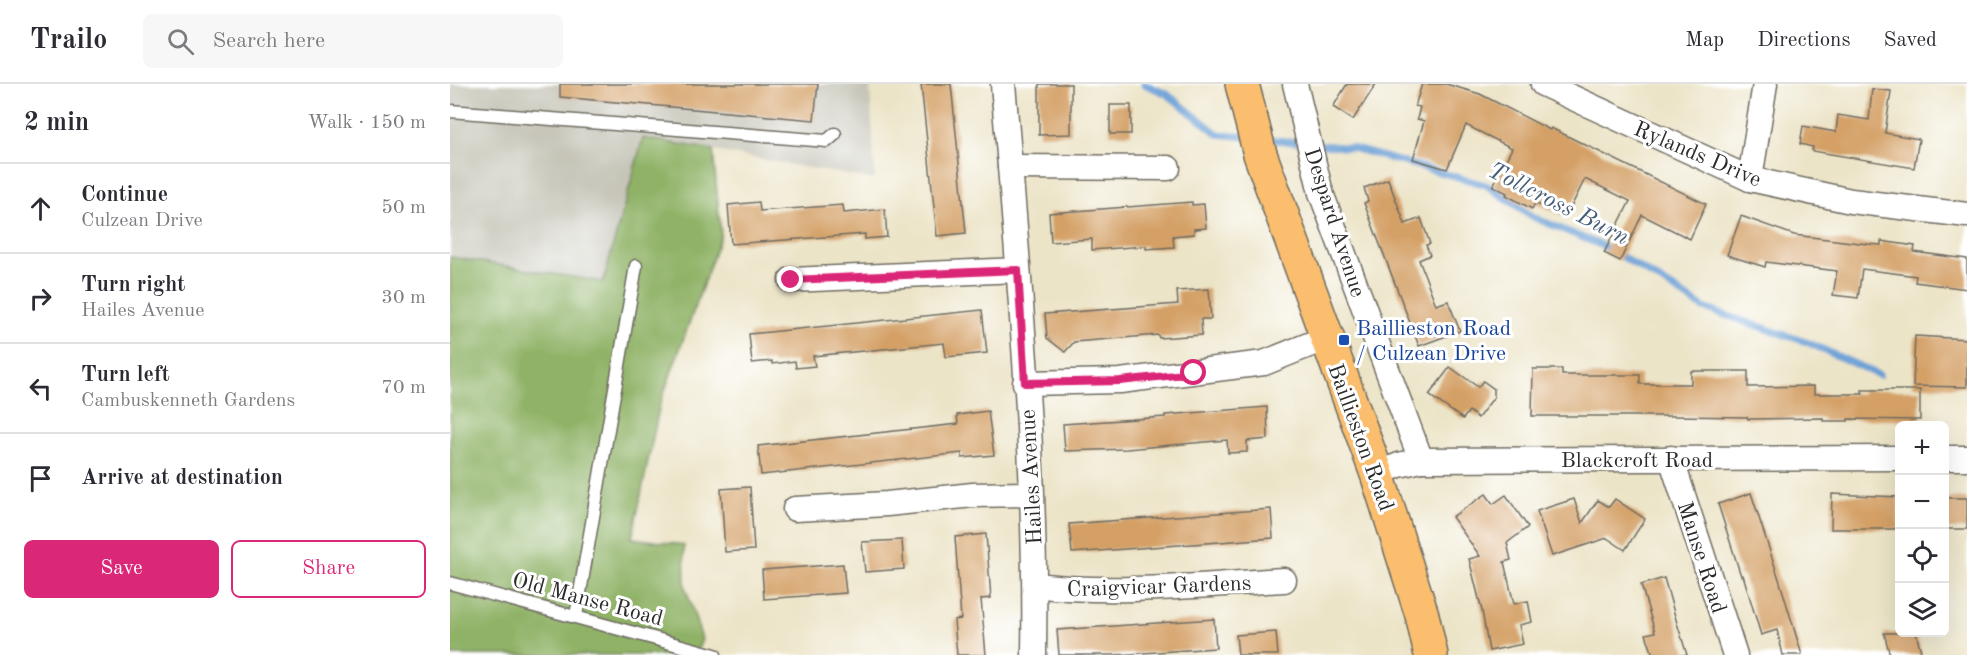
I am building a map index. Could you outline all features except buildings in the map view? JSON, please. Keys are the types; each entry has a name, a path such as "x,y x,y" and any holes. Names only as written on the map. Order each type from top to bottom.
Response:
{"main road":[{"name":"Baillieston Road","path":"1242,84 1256,140 1377,474 1422,615 1431,655"}],"street":[{"name":"Hailes Avenue","path":"1003,84 1025,383 1035,585 1034,655"},
{"name":"Despard Avenue","path":"1295,84 1321,193 1421,460"},
{"name":"Rylands Drive","path":"1543,84 1750,179 1851,201 1967,215"},
{"path":"1750,179 1766,84"},
{"path":"1010,167 1168,168"},
{"path":"791,280 1018,270"},
{"path":"1025,383 1120,381 1264,363 1326,338"},
{"name":"Manse Road","path":"1671,458 1735,655"},
{"name":"Blackcroft Road","path":"1377,474 1399,465 1421,460 1895,458"},
{"path":"1949,458 1967,458"},
{"path":"795,509 887,504 973,495 1031,494"},
{"name":"Craigvicar Gardens","path":"1035,585 1121,590 1284,580"}],"lane":[{"path":"450,111 827,141 835,134"},
{"path":"576,616 636,266"},
{"name":"Old Manse Road","path":"450,583 715,655"}],"shaded area":[{"path":"450,84 870,84 875,180 643,138 603,282 450,257"}],"green space":[{"path":"643,138 713,150 721,235 660,404 632,538 684,545 685,586 702,639 696,655 450,655 450,257 603,282"}],"waterway":[{"name":"Tollcross Burn","path":"1144,84 1167,94 1218,134 1246,137"},
{"name":"Tollcross Burn","path":"1266,139 1352,148 1486,185 1535,218 1610,249 1704,308 1809,343 1879,375"}],"place":[{"name":"Baillieston Road / Culzean Drive","path":"1344,340"}],"route":[{"path":"791,280 1018,270 1025,383 1120,381 1194,373"}]}
